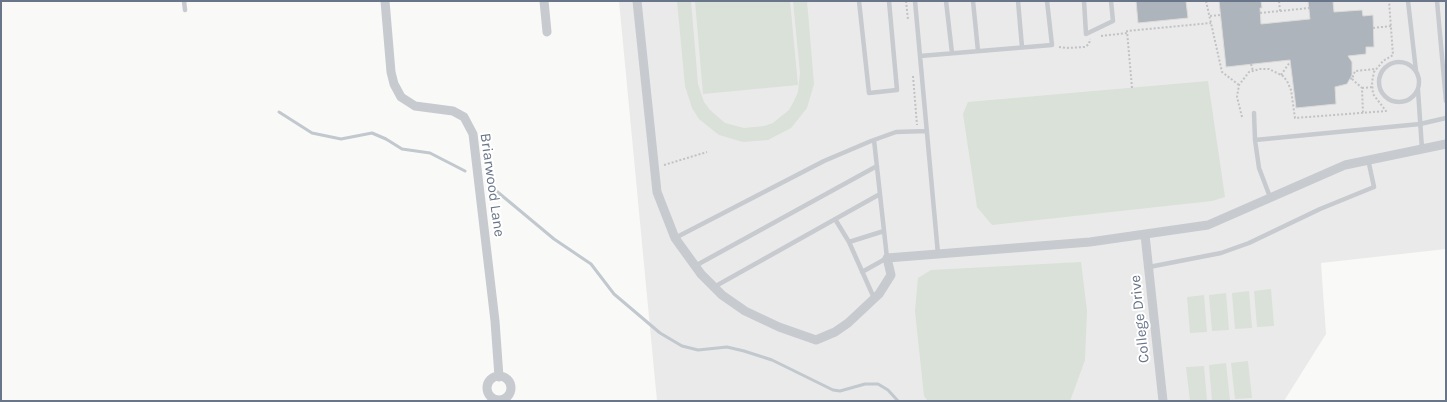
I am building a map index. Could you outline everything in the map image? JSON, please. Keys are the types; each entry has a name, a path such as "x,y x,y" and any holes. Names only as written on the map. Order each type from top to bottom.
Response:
{"street":[{"name":"Briarwood Lane","path":"385,1 391,72 394,84 401,97 416,106 453,111 464,117 473,134 495,321 498,376"},
{"path":"544,1 547,32"},
{"path":"637,1 653,168 657,192 675,238 695,266 714,287 745,311 816,340 835,332 848,323 874,298 891,275 887,258 1090,242 1208,225 1345,165 1446,144"},
{"name":"College Drive","path":"1146,235 1163,401"}],"lane":[{"path":"184,1 185,10"},
{"path":"859,1 869,93 897,90 889,1"},
{"path":"915,1 938,255"},
{"path":"946,1 952,53"},
{"path":"973,1 978,51"},
{"path":"1018,1 1022,47"},
{"path":"920,56 1052,44 1047,1"},
{"path":"1084,1 1086,34 1113,21 1111,1"},
{"path":"1408,1 1418,88 1422,149"},
{"path":"1437,1 1446,101"},
{"path":"1416,72 1408,64 1397,62 1392,63 1383,70 1379,81 1382,91 1390,99 1395,101 1406,100 1415,93 1418,88"},
{"path":"1254,113 1255,140 1259,168 1270,197"},
{"path":"1255,140 1420,124 1446,118"},
{"path":"675,238 824,161 896,132 927,131"},
{"path":"862,272 887,258 874,140"},
{"path":"1149,267 1221,253 1249,243 1320,209 1374,187 1368,159"},
{"path":"695,266 877,166"},
{"path":"714,287 880,194"},
{"path":"835,219 849,242 874,298"},
{"path":"849,242 884,231"}],"path":[{"path":"906,1 909,25"},
{"path":"1206,1 1222,72 1239,85"},
{"path":"1279,1 1280,11"},
{"path":"1242,117 1236,97 1239,85 1249,72 1269,69 1281,75 1287,81 1291,90 1295,118 1363,114 1386,111 1373,94 1373,87 1374,72 1383,61 1393,56 1389,1"},
{"path":"1260,12 1309,8"},
{"path":"1210,16 1220,15"},
{"path":"1132,88 1127,31 1211,23"},
{"path":"1373,28 1391,26"},
{"path":"1281,75 1290,62"},
{"path":"1251,64 1253,71"},
{"path":"1363,114 1362,88 1351,78 1355,71 1376,69"},
{"path":"913,71 917,131"},
{"path":"1362,88 1373,87"},
{"path":"653,168 707,152"}],"shaded area":[{"path":"619,1 1446,1 1446,249 1321,263 1326,334 1284,401 657,401"},
{"path":"677,1 691,1 698,84 704,102 710,110 725,123 744,128 764,126 773,123 789,110 794,101 798,92 800,73 793,1 807,1 814,84 807,108 791,128 768,140 743,142 719,135 699,119 692,108 685,86"},
{"path":"695,1 790,1 798,85 703,94"},
{"path":"1208,81 1225,197 1212,201 992,225 977,207 963,114 968,102"},
{"path":"1081,262 1087,311 1085,360 1070,401 928,401 924,396 915,311 918,278 931,270"},
{"path":"1271,289 1274,326 1257,327 1254,291"},
{"path":"1249,291 1252,328 1235,329 1232,293"},
{"path":"1226,293 1229,330 1212,331 1209,295"},
{"path":"1204,295 1207,332 1190,333 1187,297"},
{"path":"1248,361 1252,398 1235,399 1231,363"},
{"path":"1226,363 1230,400 1212,401 1209,365"},
{"path":"1204,366 1207,401 1190,401 1186,367"}],"building":[{"path":"1136,1 1186,1 1188,18 1138,23"},
{"path":"1219,1 1261,1 1261,24 1310,19 1308,1 1333,1 1334,12 1362,10 1363,16 1373,15 1374,47 1366,47 1366,54 1348,56 1352,62 1352,75 1347,84 1335,87 1336,104 1296,108 1290,60 1226,67"}],"waterway":[{"path":"279,112 312,133 341,139 372,133 386,139 402,149 430,153 465,171"},
{"path":"494,189 554,239 591,264 614,294 660,333 682,346 698,350 727,347 744,351 772,360 833,390 840,391 865,384 878,384 888,390 898,401"}]}
